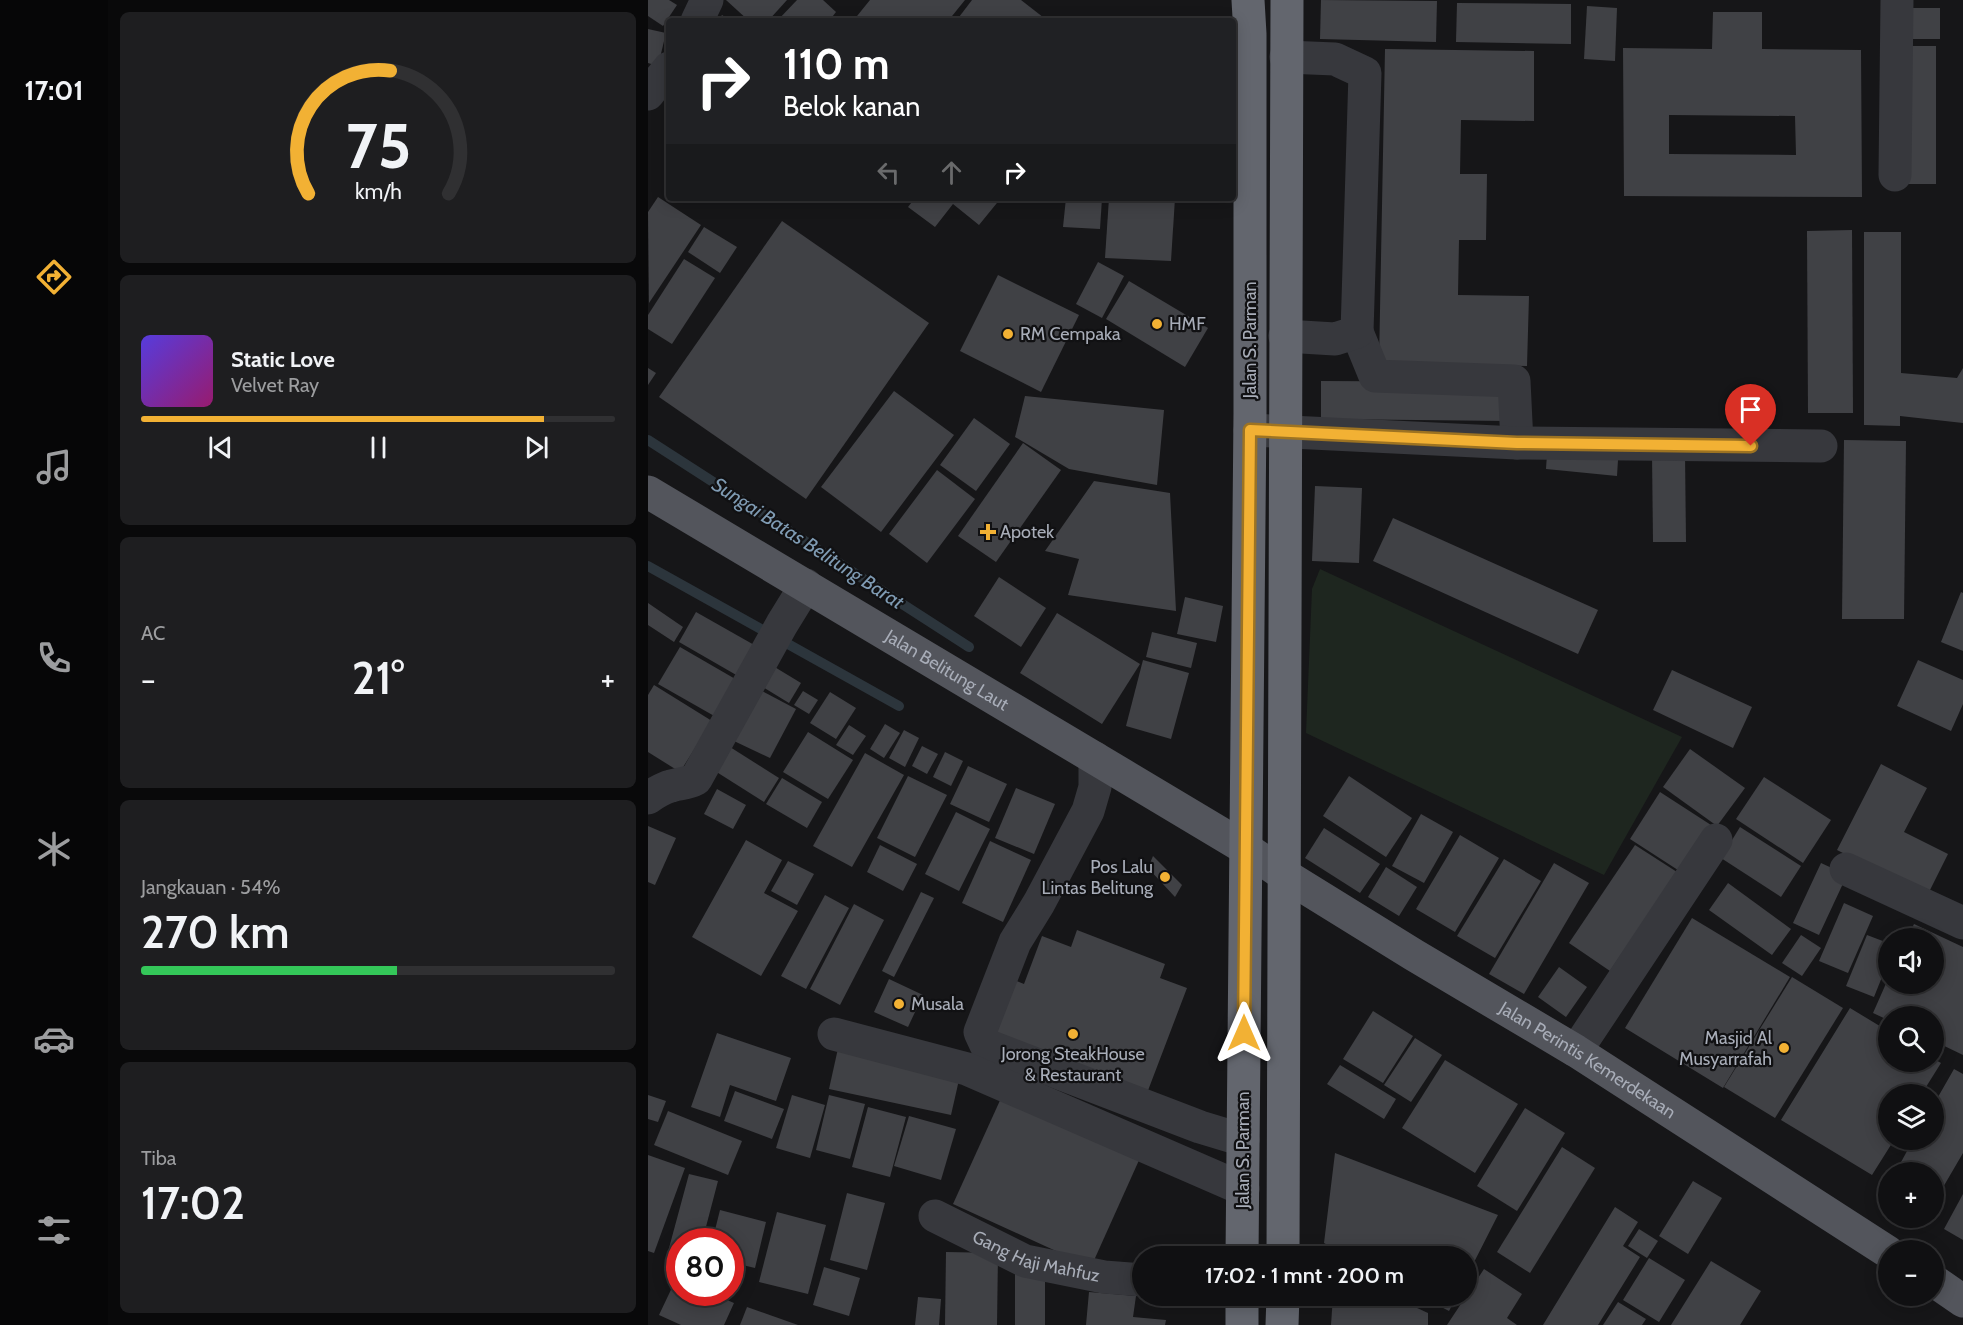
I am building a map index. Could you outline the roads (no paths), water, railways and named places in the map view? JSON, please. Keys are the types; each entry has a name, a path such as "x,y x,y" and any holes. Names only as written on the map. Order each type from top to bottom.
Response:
{"highway":[{"name":"Jalan S. Parman","path":"1242,1246 1250,430 1250,34 1248,0"},
{"name":"Jalan S. Parman","path":"1283,1246 1287,0"},
{"path":"1250,34 1286,46"},
{"path":"1242,1306 1242,1325"},
{"path":"1282,1306 1282,1325"}],"main road":[{"name":"Jalan Belitung Laut","path":"648,492 1245,848"},
{"name":"Jalan Perintis Kemerdekaan","path":"1245,848 1283,875 1576,1051 1878,1246"},
{"path":"1944,1288 1963,1300"}],"street":[{"path":"698,18 707,0"},
{"path":"1895,175 1898,0"},
{"path":"1286,46 1335,59 1365,73 1357,332 1375,376 1514,381 1517,443"},
{"path":"648,94 666,72"},
{"path":"1285,336 1335,339 1357,332"},
{"path":"1250,430 1517,443 1821,446"},
{"path":"648,798 672,785 685,784 696,779 806,585"},
{"path":"1095,758 1095,787 1088,811 1039,903 1015,942 980,1032 986,1045 1180,1119 1243,1140"},
{"path":"1576,1051 1716,840"},
{"path":"1846,869 1963,923"},
{"path":"834,1034 967,1069 1243,1189"},
{"name":"Gang Haji Mahfuz","path":"935,1216 1024,1262 1104,1277 1132,1279"}],"waterway":[{"name":"Sungai Batas Belitung Barat","path":"648,440 969,647"},
{"path":"648,566 899,706"}],"place":[{"name":"HMF","path":"1157,324"},
{"name":"RM Cempaka","path":"1008,334"},
{"name":"Apotek","path":"988,532"},
{"name":"Pos Lalu Lintas Belitung","path":"1165,877"},
{"name":"Musala","path":"899,1004"},
{"name":"Jorong SteakHouse & Restaurant","path":"1073,1034"},
{"name":"Masjid Al Musyarrafah","path":"1784,1048"}]}
